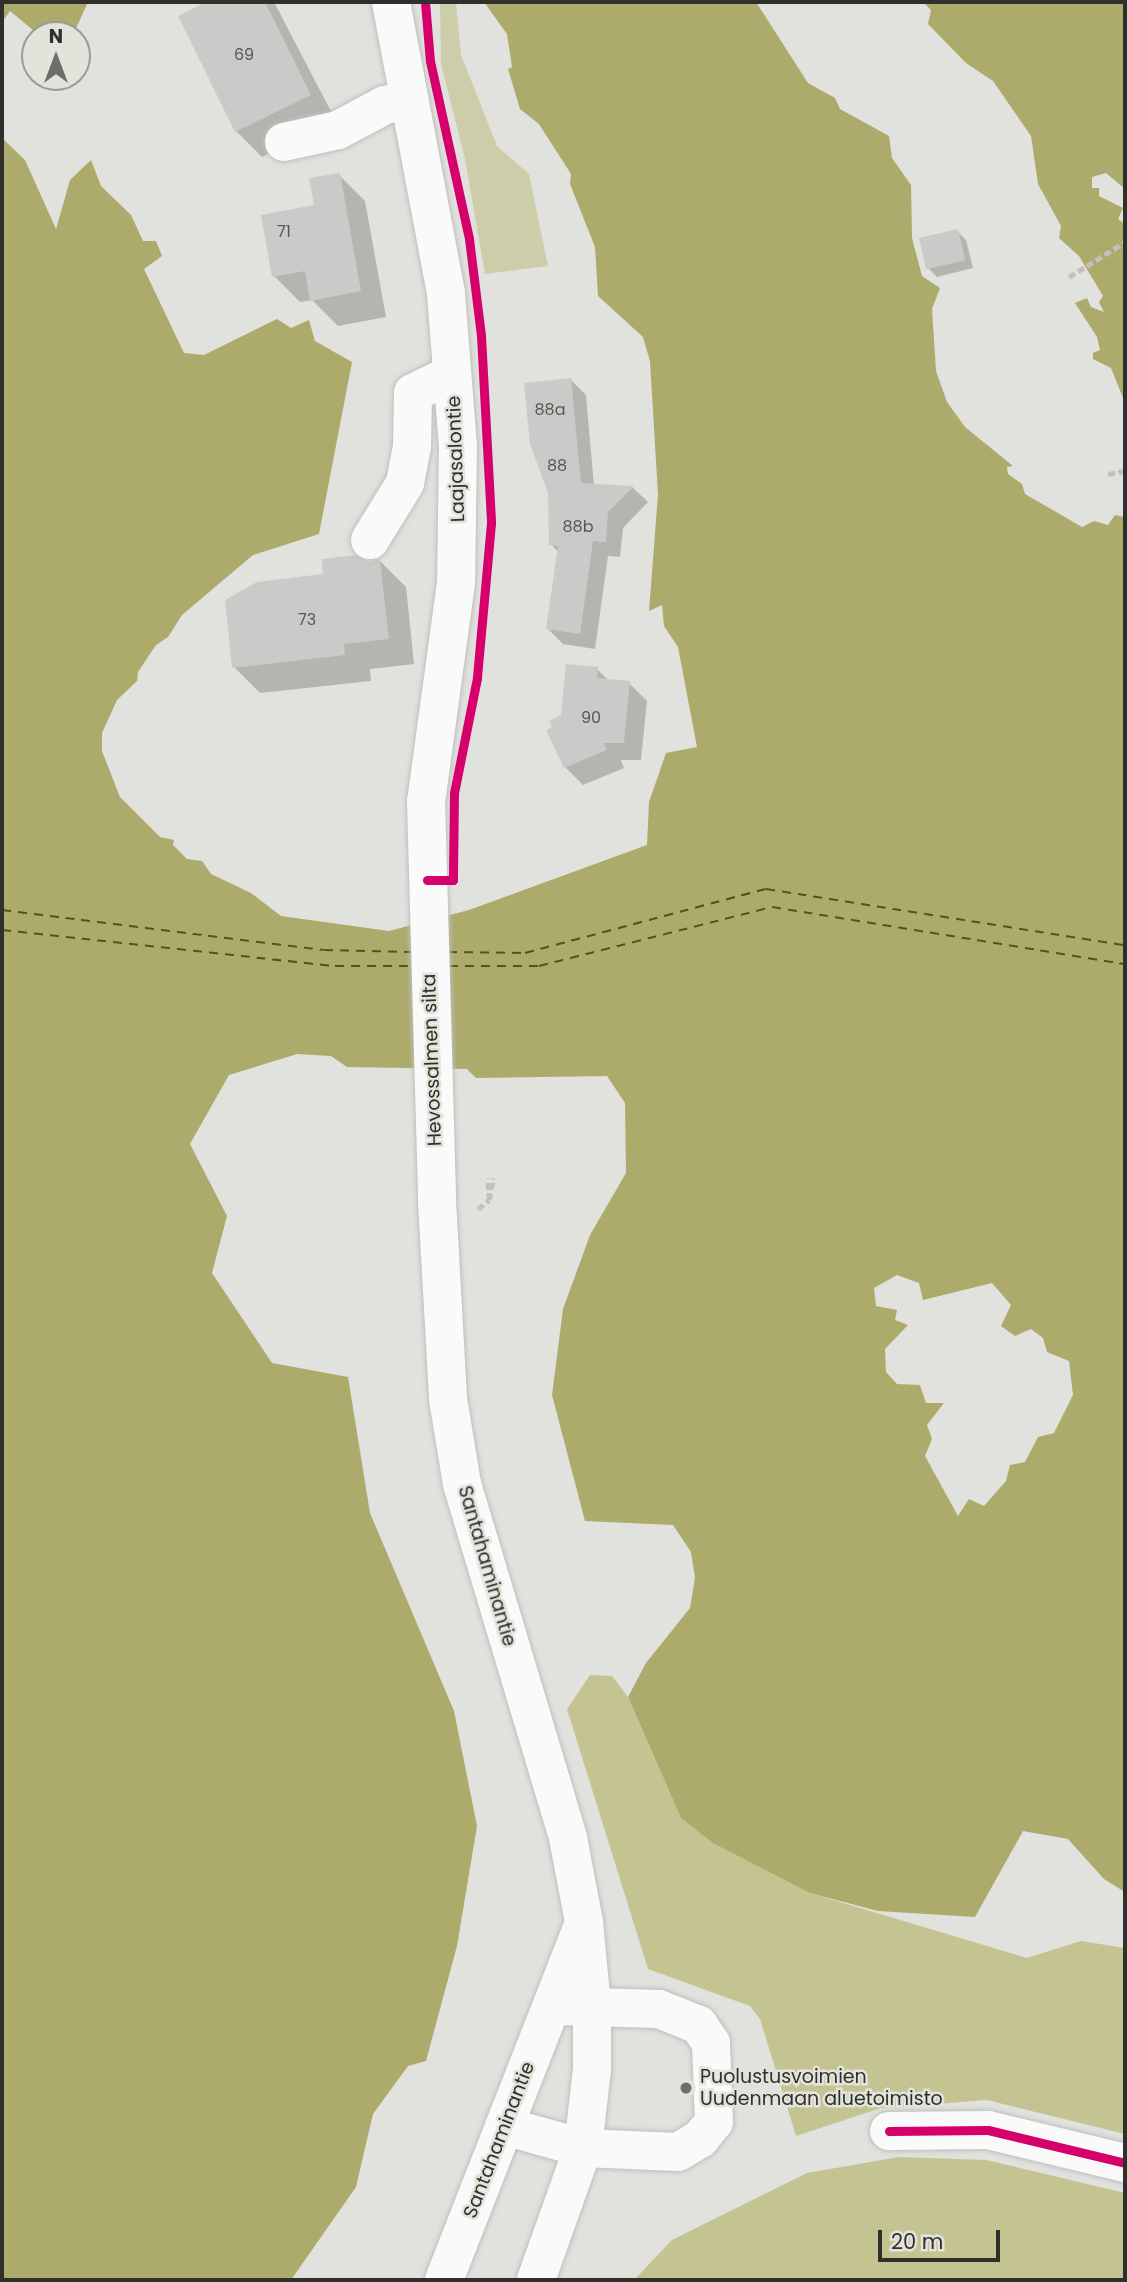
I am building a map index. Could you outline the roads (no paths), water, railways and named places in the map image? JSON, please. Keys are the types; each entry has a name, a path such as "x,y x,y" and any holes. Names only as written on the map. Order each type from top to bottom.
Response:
{"main road":[{"name":"Laajasalontie","path":"391,2 446,293 453,374 459,526 456,583 428,777 428,919"},
{"path":"284,142 338,130 385,105 409,100"},
{"path":"370,540 405,483 412,446 413,393 453,374"},
{"name":"Hevossalmen silta","path":"428,919 437,1201"},
{"name":"Santahaminantie","path":"437,1201 447,1388 462,1484 551,1773 584,1922 592,2007 592,2069 583,2148 536,2280"},
{"name":"Santahaminantie","path":"444,2280 584,1922"},
{"path":"504,2126 550,2143 583,2148 678,2152 700,2139 714,2122 711,2043 699,2025 659,2009 551,2006"},
{"path":"889,2131 988,2130 1125,2162"}],"place":[{"name":"Puolustusvoimien Uudenmaan aluetoimisto","path":"686,2088"}]}
